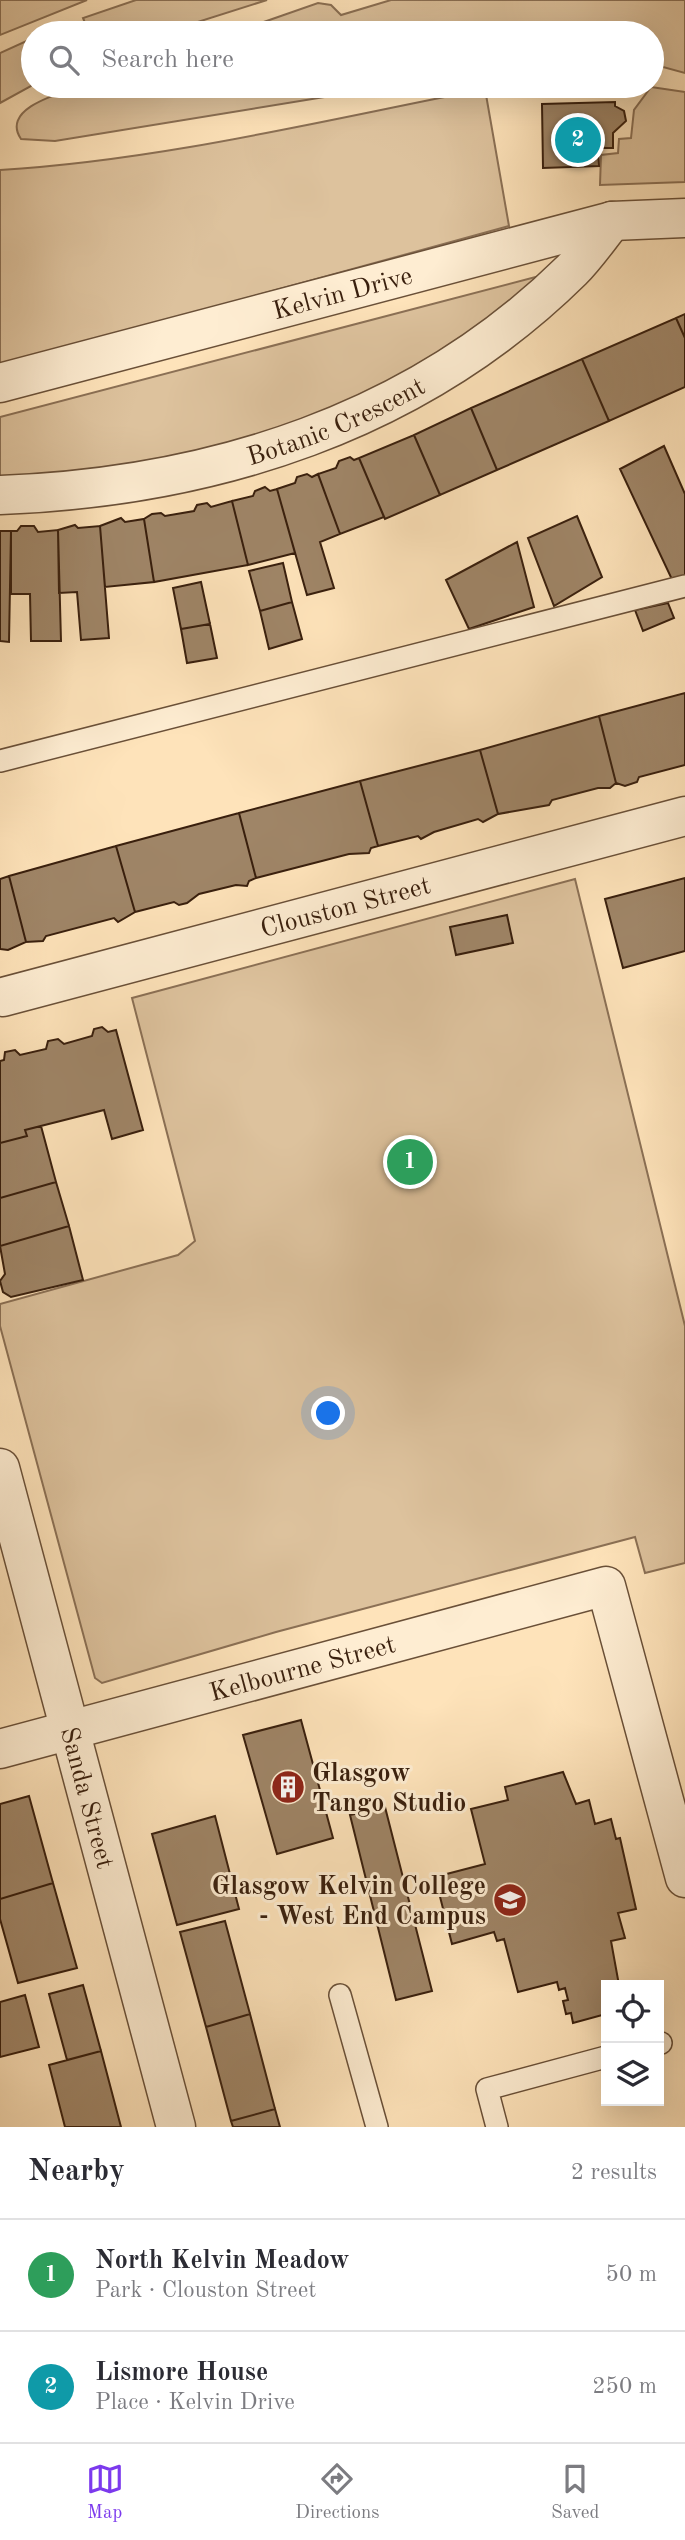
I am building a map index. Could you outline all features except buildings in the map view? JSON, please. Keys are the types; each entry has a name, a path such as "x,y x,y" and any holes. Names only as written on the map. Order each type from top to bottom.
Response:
{"street":[{"name":"Kelvin Drive","path":"0,383 612,221 685,218"},
{"name":"Botanic Crescent","path":"0,495 60,493 140,483 219,466 288,446 372,411 448,368 520,317 574,268 612,221"},
{"name":"Clouston Street","path":"3,997 685,816"},
{"name":"Sanda Street","path":"0,1468 176,2127"},
{"name":"Kelbourne Street","path":"0,1749 606,1586 685,1878"}],"lane":[{"path":"0,761 685,586"},
{"path":"340,1995 377,2127"},
{"path":"497,2127 487,2089 601,2058"}],"shaded area":[{"path":"0,0 87,0 35,21 21,21 21,27 0,35"},
{"path":"136,0 267,0 201,21 84,21 83,18"},
{"path":"391,0 685,0 685,73 664,67 664,21 266,21 318,3 331,5 341,15"},
{"path":"21,43 21,92 0,103 0,53"},
{"path":"664,89 685,92 685,182 600,185 601,155 618,153 619,139 631,138 634,110 643,98 664,98"},
{"path":"48,98 318,98 55,141 21,139 17,128 19,119 25,110"},
{"path":"441,98 487,98 509,226 0,366 0,170 122,157 304,126"},
{"path":"547,274 487,323 381,389 193,460 0,481 0,417"},
{"path":"575,879 685,1326 685,1563 645,1573 635,1537 276,1632 102,1683 95,1678 0,1326 0,1304 178,1255 195,1241 132,998"}],"place":[{"name":"Lismore House","path":"578,140"},
{"name":"North Kelvin Meadow","path":"410,1162"},
{"name":"Glasgow Tango Studio","path":"288,1787"},
{"name":"Glasgow Kelvin College - West End Campus","path":"510,1900"}]}
